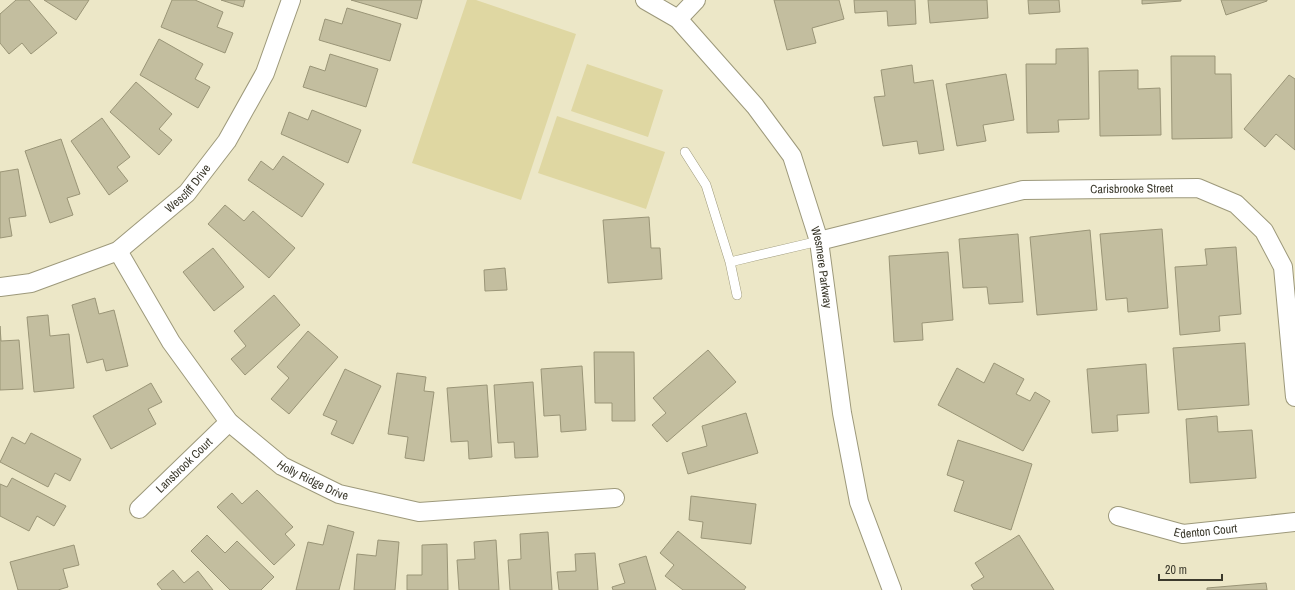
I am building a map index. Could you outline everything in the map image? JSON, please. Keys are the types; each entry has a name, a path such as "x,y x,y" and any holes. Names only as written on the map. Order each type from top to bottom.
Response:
{"street":[{"name":"Wescliff Drive","path":"0,287 30,283 118,251 187,193 227,141 265,73 291,0"},
{"name":"Wesmere Parkway","path":"645,0 678,19 755,106 792,156 819,241 842,414 859,502 892,590"},
{"path":"678,19 696,0"},
{"name":"Carisbrooke Street","path":"819,241 1023,190 1198,188 1236,204 1264,231 1283,267 1295,397"},
{"name":"Holly Ridge Drive","path":"118,251 171,342 229,422 282,466 339,494 419,512 615,498"},
{"name":"Lansbrook Court","path":"139,509 229,422"},
{"name":"Edenton Court","path":"1118,516 1183,534 1295,522"}],"lane":[{"path":"686,152 706,185 730,262 737,295"},
{"path":"730,262 819,241"}],"shaded area":[{"path":"467,0 476,0 576,34 521,200 412,163"},
{"path":"587,64 663,90 648,137 571,111"},
{"path":"557,116 665,152 646,209 538,173"}],"building":[{"path":"16,0 29,0 57,33 31,54 22,43 9,54 0,43 0,14"},
{"path":"44,0 89,0 76,20"},
{"path":"172,0 195,0 223,12 217,27 233,33 225,53 161,27"},
{"path":"221,0 245,0 243,7"},
{"path":"351,0 422,0 417,19"},
{"path":"774,0 839,0 844,19 812,28 816,43 787,50"},
{"path":"854,0 915,0 916,24 888,26 887,11 855,13"},
{"path":"928,0 987,0 988,18 930,23"},
{"path":"1028,0 1059,0 1060,12 1029,14"},
{"path":"1142,0 1181,0 1181,1 1142,4"},
{"path":"1221,0 1267,0 1267,1 1226,15"},
{"path":"347,8 401,24 390,61 319,40 325,19 342,24"},
{"path":"159,39 203,64 195,79 210,87 198,108 140,75"},
{"path":"1088,48 1089,119 1058,120 1059,132 1027,133 1026,64 1056,64 1056,49"},
{"path":"330,54 378,69 366,107 303,87 310,66 325,71"},
{"path":"1171,56 1215,56 1215,74 1231,74 1232,138 1172,139"},
{"path":"912,65 914,83 933,80 944,150 919,154 917,141 883,146 874,97 885,96 881,70"},
{"path":"1138,70 1138,89 1160,88 1161,135 1100,136 1099,71"},
{"path":"1006,74 1014,120 983,125 986,141 957,146 946,84"},
{"path":"1289,75 1295,79 1295,150 1276,134 1265,147 1244,129"},
{"path":"136,82 172,114 159,129 172,140 159,155 110,112"},
{"path":"312,110 361,130 348,163 281,134 289,112 308,120"},
{"path":"102,118 130,157 117,167 128,181 109,195 71,141"},
{"path":"61,139 80,194 67,198 73,215 50,223 25,151"},
{"path":"283,156 324,184 302,217 248,180 261,161 273,170"},
{"path":"18,169 26,216 9,218 12,236 0,238 0,172"},
{"path":"225,205 244,221 253,211 295,248 269,278 208,224"},
{"path":"649,217 651,248 660,248 662,279 608,283 603,220"},
{"path":"1162,229 1168,308 1128,312 1127,298 1106,300 1100,234"},
{"path":"1090,230 1097,310 1037,315 1030,237"},
{"path":"1018,234 1023,302 989,304 987,287 963,288 959,239"},
{"path":"1236,247 1241,314 1219,316 1220,331 1180,335 1175,267 1207,265 1205,249"},
{"path":"213,248 244,287 214,311 183,272"},
{"path":"948,252 953,320 922,323 923,340 894,342 889,256"},
{"path":"505,268 507,290 485,291 484,270"},
{"path":"274,295 300,325 245,375 231,359 246,346 234,331"},
{"path":"95,298 99,314 114,310 128,366 106,371 103,359 87,363 72,305"},
{"path":"48,315 50,336 69,334 74,388 34,392 27,317"},
{"path":"0,326 1,341 19,340 23,389 0,390"},
{"path":"308,331 338,357 289,414 271,399 289,378 277,367"},
{"path":"1245,343 1249,405 1178,410 1173,348"},
{"path":"708,350 736,382 667,442 652,425 666,413 653,398"},
{"path":"594,352 634,352 635,421 612,421 612,403 595,403"},
{"path":"994,363 1024,379 1016,394 1030,401 1035,392 1050,401 1023,451 938,405 957,368 984,383"},
{"path":"1146,364 1149,413 1117,415 1118,431 1092,433 1087,369"},
{"path":"582,366 586,430 561,432 560,415 544,416 541,369"},
{"path":"345,369 381,386 353,444 331,434 337,421 323,415"},
{"path":"397,373 426,377 424,391 434,392 424,461 405,458 408,437 388,434"},
{"path":"533,382 538,457 515,458 514,442 498,443 494,385"},
{"path":"151,383 162,402 148,409 156,424 111,449 93,416"},
{"path":"487,385 492,457 469,459 468,441 451,442 447,388"},
{"path":"746,413 758,453 688,474 682,453 707,446 702,426"},
{"path":"1217,416 1218,432 1252,430 1256,478 1190,483 1186,419"},
{"path":"31,433 81,459 70,481 55,473 48,487 0,462 12,437 25,444"},
{"path":"958,440 1032,464 1011,530 954,511 964,481 947,475"},
{"path":"12,478 66,506 54,526 37,516 29,531 0,516 0,484 7,487"},
{"path":"257,490 293,527 285,534 295,545 274,565 217,507 232,493 242,504"},
{"path":"691,496 756,504 751,544 701,538 703,522 689,520"},
{"path":"328,525 354,532 339,590 296,590 308,542 323,545"},
{"path":"678,531 746,587 744,590 683,590 665,576 674,565 660,553"},
{"path":"548,532 552,590 510,590 508,560 521,559 520,534"},
{"path":"207,535 225,553 237,541 274,577 261,590 230,590 191,551"},
{"path":"1019,535 1054,590 974,590 971,585 984,577 975,563"},
{"path":"378,540 399,542 395,590 354,590 357,554 376,556"},
{"path":"496,540 499,590 459,590 457,560 475,559 474,542"},
{"path":"447,544 448,590 407,590 407,575 422,575 422,545"},
{"path":"74,545 79,565 63,569 68,587 58,590 18,590 10,562"},
{"path":"595,553 598,590 559,590 557,572 576,571 575,554"},
{"path":"646,556 656,590 613,590 612,587 625,583 619,564"},
{"path":"173,570 184,583 198,571 213,590 162,590 157,584"},
{"path":"1266,583 1267,590 1207,590 1207,588"}]}
